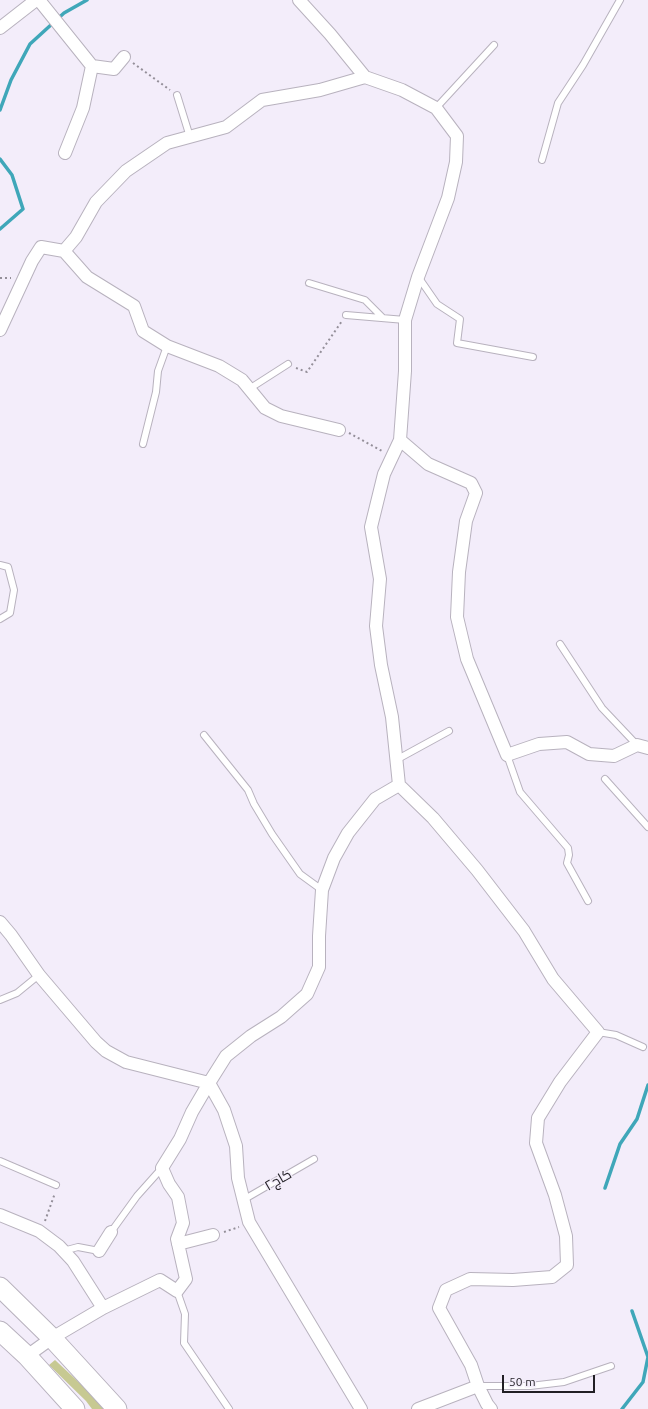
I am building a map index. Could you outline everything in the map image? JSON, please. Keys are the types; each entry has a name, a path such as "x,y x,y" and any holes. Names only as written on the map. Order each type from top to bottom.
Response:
{"main road":[{"path":"0,1287 52,1338 117,1409"},
{"path":"0,1331 27,1356 74,1409"}],"street":[{"path":"0,28 37,0 92,66 114,69 124,57"},
{"path":"299,0 330,34 365,77 402,90 436,108 457,136 456,162 448,198 418,277 406,320 405,371 400,440 384,474 371,527 380,579 376,626 381,665 392,717 398,784 433,818 477,870 524,931 553,979 598,1032 560,1082 538,1118 536,1143 555,1195 566,1236 567,1265 552,1277 513,1280 470,1279 446,1290 439,1308 471,1365 478,1386 491,1409"},
{"path":"64,153 83,108 92,66"},
{"path":"64,251 76,237 96,202 126,171 167,143 226,126 262,100 320,90 365,77"},
{"path":"0,330 32,261 41,247 64,251 87,277 134,306 143,331 167,346 219,366 242,380 265,408 281,416 339,430"},
{"path":"400,440 428,464 471,483 476,493 466,521 459,572 457,617 467,659 481,696 507,755 539,744 568,742 589,754 614,756 643,747"},
{"path":"27,1356 52,1338 103,1308 160,1280 177,1291 186,1279 177,1239 183,1223 178,1197 169,1184 162,1168 180,1139 192,1112 208,1083 226,1056 251,1036 281,1017 307,994 319,967 319,936 322,890 334,858 348,833 375,799 398,784"},
{"path":"0,922 39,975 96,1042 106,1051 126,1062 208,1083 224,1110 236,1146 238,1178 250,1224 362,1409"},
{"path":"0,1215 39,1231 63,1251 73,1261 103,1308"},
{"path":"100,1251 111,1232"},
{"path":"178,1244 213,1235"},
{"path":"418,1409 478,1386"}],"lane":[{"path":"542,160 558,103 583,65 620,0"},
{"path":"436,108 494,45"},
{"path":"177,95 190,137"},
{"path":"418,277 437,304 460,319 457,342 533,357"},
{"path":"309,283 366,300 383,318"},
{"path":"346,315 406,320"},
{"path":"143,444 156,392 158,371 167,346"},
{"path":"250,389 288,364"},
{"path":"0,565 8,567 14,590 10,613 0,619"},
{"path":"560,644 602,708 643,747"},
{"path":"396,760 449,731"},
{"path":"204,735 248,790 254,804 272,834 300,874 322,890"},
{"path":"507,755 520,792 568,848 569,854 567,863 588,901"},
{"path":"606,779 648,827"},
{"path":"0,1000 17,993 39,975"},
{"path":"598,1032 616,1035 643,1047"},
{"path":"0,1160 56,1185"},
{"name":"کاج۲","path":"243,1200 314,1160"},
{"path":"111,1232 137,1196 162,1168"},
{"path":"63,1251 78,1247 100,1251"},
{"path":"177,1291 185,1314 184,1343 229,1409"},
{"path":"478,1386 530,1386 564,1382 611,1366"}],"path":[{"path":"124,57 177,95"},
{"path":"288,364 307,372 346,315"},
{"path":"339,430 356,436 392,457"},
{"path":"39,1231 45,1222 56,1191 56,1185"},
{"path":"213,1235 250,1224"}],"green space":[{"path":"55,1360 105,1409 92,1409 86,1401 49,1365"}],"waterway":[{"path":"0,110 11,80 30,44 64,13 87,0"},
{"path":"0,159 12,175 23,209 0,229"},
{"path":"605,1188 620,1144 637,1119 648,1085"},
{"path":"622,1409 643,1382 648,1357 632,1311"}]}
